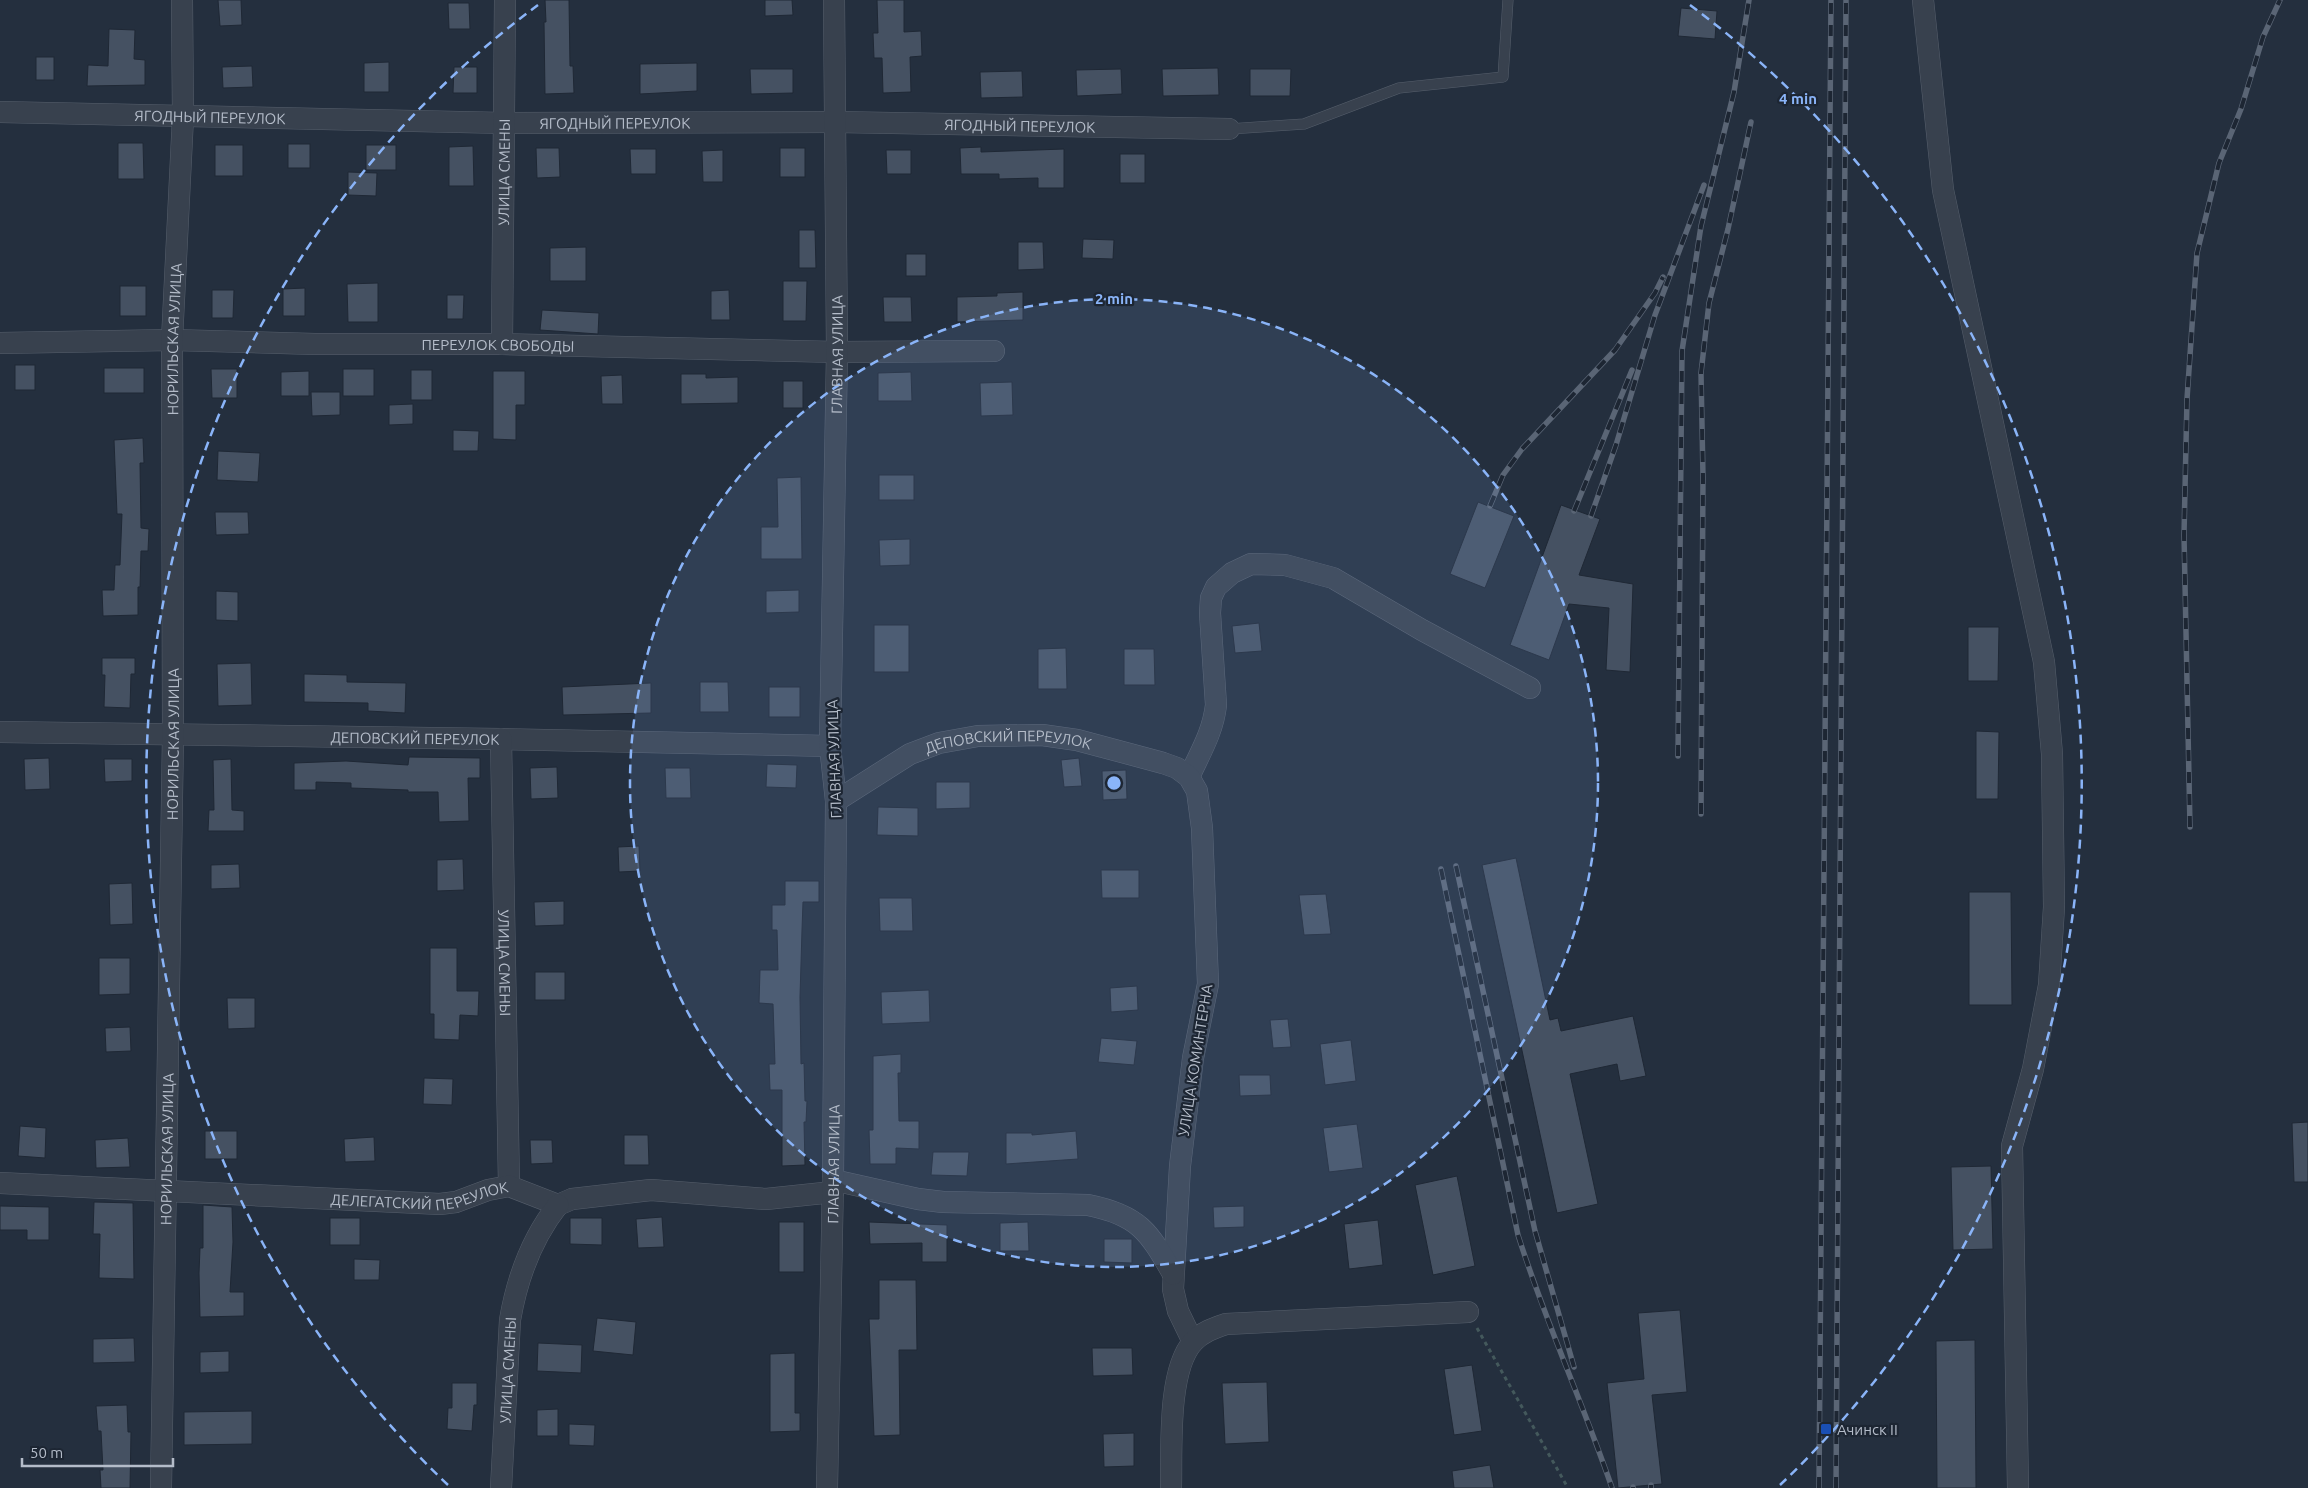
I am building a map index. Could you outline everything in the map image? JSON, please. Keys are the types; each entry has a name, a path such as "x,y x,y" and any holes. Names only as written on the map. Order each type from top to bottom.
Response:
{"street":[{"name":"НОРИЛЬСКАЯ УЛИЦА","path":"161,1488 173,735 172,340 183,117 182,0"},
{"name":"УЛИЦА СМЕНЫ","path":"502,344 505,0"},
{"name":"ГЛАВНАЯ УЛИЦА","path":"827,1488 833,1186 836,801 830,746 838,352 834,0"},
{"path":"1923,0 1943,190 2044,662 2052,754 2054,908 2049,986 2033,1069 2012,1146 2018,1488"},
{"name":"ЯГОДНЫЙ ПЕРЕУЛОК","path":"0,112 505,123 836,122 1229,129"},
{"name":"ПЕРЕУЛОК СВОБОДЫ","path":"0,342 172,340 315,344 502,344 838,352 994,352"},
{"path":"1189,777 1210,734 1216,706 1210,612 1211,598 1216,587 1226,578 1251,564 1285,565 1333,578 1422,630 1530,688"},
{"name":"ДЕПОВСКИЙ ПЕРЕУЛОК","path":"0,732 830,746"},
{"name":"ДЕПОВСКИЙ ПЕРЕУЛОК","path":"836,801 910,754 939,743 978,736 1042,735 1076,740 1163,763 1177,768 1189,777"},
{"name":"УЛИЦА СМЕНЫ","path":"501,739 509,1186"},
{"name":"УЛИЦА КОМИНТЕРНА","path":"1189,777 1197,791 1202,828 1208,984 1193,1058 1181,1156 1173,1274 1175,1302 1193,1342"},
{"name":"ДЕЛЕГАТСКИЙ ПЕРЕУЛОК","path":"0,1183 440,1204 456,1202 488,1190 509,1186 558,1204"},
{"path":"558,1204 572,1199 651,1190 766,1199 833,1186 944,1202 1088,1205 1108,1209 1139,1225 1151,1237 1173,1274"},
{"name":"УЛИЦА СМЕНЫ","path":"501,1488 510,1320 514,1295 538,1232 558,1204"},
{"path":"1171,1488 1177,1376 1185,1355 1193,1342 1209,1330 1226,1324 1468,1312"}],"lane":[{"path":"1229,129 1304,124 1398,88 1503,77 1508,0"}],"path":[{"path":"1468,1312 1568,1488"}],"building":[{"path":"218,0 241,0 242,25 220,26"},
{"path":"545,0 569,0 570,66 573,66 574,93 545,94"},
{"path":"765,0 792,0 793,15 765,16"},
{"path":"877,0 904,0 904,32 921,31 922,56 910,57 911,92 883,93 882,58 874,58 873,33 878,33"},
{"path":"448,3 469,3 470,29 449,29"},
{"path":"1681,8 1717,11 1715,39 1678,36"},
{"path":"109,29 135,30 134,59 145,60 145,85 87,86 88,65 108,66"},
{"path":"36,57 54,57 54,80 36,80"},
{"path":"389,62 389,92 364,92 364,63"},
{"path":"697,63 697,91 640,94 640,64"},
{"path":"252,66 253,87 223,88 222,67"},
{"path":"454,67 477,67 477,93 453,93"},
{"path":"1218,68 1219,95 1163,96 1162,69"},
{"path":"750,69 793,69 793,93 751,94"},
{"path":"1121,69 1122,94 1077,96 1076,70"},
{"path":"1250,69 1291,69 1290,96 1250,96"},
{"path":"1022,71 1023,97 981,98 980,72"},
{"path":"118,143 143,143 144,179 118,179"},
{"path":"288,144 310,144 310,168 288,168"},
{"path":"215,145 243,145 243,176 215,176"},
{"path":"366,145 396,145 396,170 366,170"},
{"path":"473,146 474,186 449,186 449,147"},
{"path":"981,147 981,152 1064,149 1064,188 1038,188 1038,178 999,179 999,174 961,174 960,148"},
{"path":"536,148 559,148 560,177 537,178"},
{"path":"780,148 805,148 805,177 780,177"},
{"path":"630,149 656,149 656,174 631,174"},
{"path":"723,150 723,182 703,182 702,151"},
{"path":"886,150 911,150 911,174 887,174"},
{"path":"1120,154 1145,154 1145,183 1120,183"},
{"path":"348,172 377,173 376,196 348,195"},
{"path":"799,230 815,230 816,268 799,268"},
{"path":"1083,239 1114,240 1113,259 1082,258"},
{"path":"1018,242 1043,242 1044,269 1018,270"},
{"path":"586,247 586,281 550,281 550,248"},
{"path":"906,254 926,254 926,276 906,276"},
{"path":"783,281 807,281 806,321 783,321"},
{"path":"378,283 378,322 348,322 347,284"},
{"path":"120,286 146,286 146,316 120,316"},
{"path":"305,288 305,316 283,316 283,289"},
{"path":"212,290 234,290 233,318 212,318"},
{"path":"729,290 730,320 711,320 711,291"},
{"path":"1023,292 1023,320 957,322 957,297 997,296 997,293"},
{"path":"447,295 464,295 463,319 447,319"},
{"path":"883,297 911,297 912,322 884,322"},
{"path":"542,310 599,313 598,334 540,330"},
{"path":"15,365 35,365 35,390 15,390"},
{"path":"104,368 144,368 144,393 104,393"},
{"path":"211,369 237,369 237,398 212,398"},
{"path":"343,369 374,369 374,396 343,396"},
{"path":"411,370 432,370 432,400 411,400"},
{"path":"309,371 309,396 281,396 281,372"},
{"path":"493,371 525,371 525,405 516,405 516,440 493,439"},
{"path":"911,372 912,401 878,401 878,373"},
{"path":"681,374 706,374 706,378 738,377 738,403 681,404"},
{"path":"622,375 623,404 602,404 601,376"},
{"path":"783,381 803,381 803,408 783,408"},
{"path":"1012,382 1013,415 981,416 980,383"},
{"path":"311,392 340,392 340,415 312,416"},
{"path":"413,404 413,424 389,425 389,405"},
{"path":"453,430 479,431 478,451 453,451"},
{"path":"143,438 144,463 140,463 141,528 149,529 148,551 141,551 138,615 103,616 102,590 114,590 115,565 120,565 122,514 117,514 114,440"},
{"path":"218,451 260,453 258,482 217,480"},
{"path":"879,475 914,475 914,500 879,500"},
{"path":"801,477 802,559 761,559 761,527 778,527 777,478"},
{"path":"1478,502 1514,516 1485,588 1450,574"},
{"path":"1561,505 1600,519 1579,575 1633,584 1630,672 1606,670 1609,608 1569,604 1549,660 1510,645"},
{"path":"215,512 248,512 249,534 216,535"},
{"path":"910,539 910,565 880,566 879,540"},
{"path":"799,590 799,612 766,613 766,591"},
{"path":"216,591 238,592 238,621 216,620"},
{"path":"1259,623 1262,651 1235,653 1232,626"},
{"path":"874,625 909,625 909,672 874,672"},
{"path":"1968,627 1999,627 1998,681 1968,681"},
{"path":"1066,648 1067,689 1038,689 1038,649"},
{"path":"1124,649 1154,649 1155,685 1124,685"},
{"path":"102,658 135,658 135,674 131,674 130,708 104,707 105,675 102,675"},
{"path":"251,663 252,705 218,706 217,664"},
{"path":"304,674 347,675 347,682 406,683 405,713 368,711 368,703 304,702"},
{"path":"700,682 728,682 729,712 700,712"},
{"path":"651,683 651,713 563,715 562,687"},
{"path":"769,687 800,687 800,717 769,717"},
{"path":"1976,731 1999,732 1998,799 1976,799"},
{"path":"409,757 480,758 480,778 468,778 469,821 439,822 438,792 351,788 351,783 316,782 316,790 294,790 294,763 346,761 408,765"},
{"path":"49,758 50,789 25,790 24,759"},
{"path":"1079,758 1082,786 1064,787 1061,760"},
{"path":"104,759 132,759 132,781 105,782"},
{"path":"231,759 232,810 244,811 244,831 208,831 209,810 214,810 213,760"},
{"path":"767,764 797,765 796,788 766,787"},
{"path":"557,767 558,798 531,799 530,768"},
{"path":"665,768 690,768 691,798 666,798"},
{"path":"1126,770 1127,799 1103,800 1102,771"},
{"path":"936,782 970,782 970,808 936,809"},
{"path":"878,807 918,808 918,836 877,835"},
{"path":"639,846 640,871 619,872 618,847"},
{"path":"1516,858 1550,1020 1558,1018 1561,1031 1633,1016 1646,1076 1620,1081 1617,1064 1570,1074 1598,1204 1557,1213 1482,865"},
{"path":"463,859 464,890 437,891 437,860"},
{"path":"239,864 240,888 211,889 211,865"},
{"path":"1101,870 1139,870 1139,898 1102,898"},
{"path":"785,881 819,881 819,902 803,902 800,997 801,1064 804,1063 805,1101 807,1101 806,1122 804,1122 805,1165 782,1166 782,1090 770,1090 769,1064 775,1064 773,1004 759,1003 760,970 778,970 777,930 772,930 772,905 785,905"},
{"path":"132,883 133,924 110,925 109,884"},
{"path":"1969,892 2011,892 2012,1005 1969,1005"},
{"path":"1326,894 1331,934 1304,935 1299,895"},
{"path":"879,898 912,898 913,931 880,931"},
{"path":"564,901 564,925 535,926 534,902"},
{"path":"430,948 457,948 457,991 479,991 478,1016 460,1015 459,1040 434,1039 434,1014 430,1014"},
{"path":"99,958 130,958 130,994 99,995"},
{"path":"535,972 565,972 565,1000 535,1000"},
{"path":"1137,986 1138,1010 1111,1012 1110,988"},
{"path":"929,990 930,1022 882,1024 881,992"},
{"path":"227,998 255,998 255,1028 228,1029"},
{"path":"1288,1019 1291,1047 1273,1048 1270,1020"},
{"path":"130,1027 131,1051 106,1052 105,1028"},
{"path":"1101,1038 1137,1041 1134,1065 1098,1062"},
{"path":"1351,1040 1356,1081 1325,1085 1320,1044"},
{"path":"901,1054 901,1073 898,1073 899,1121 919,1121 919,1149 896,1148 896,1164 870,1164 869,1130 873,1130 873,1056"},
{"path":"1239,1075 1270,1075 1271,1095 1240,1096"},
{"path":"424,1078 453,1079 452,1105 423,1104"},
{"path":"2308,1122 2308,1182 2294,1182 2292,1123"},
{"path":"1357,1124 1363,1168 1329,1172 1323,1128"},
{"path":"20,1126 46,1128 45,1158 18,1156"},
{"path":"205,1131 237,1131 237,1159 205,1159"},
{"path":"1076,1131 1078,1159 1006,1164 1006,1133 1032,1133 1032,1135"},
{"path":"624,1135 648,1135 649,1165 624,1165"},
{"path":"374,1137 375,1161 345,1162 344,1139"},
{"path":"128,1138 130,1167 96,1168 95,1140"},
{"path":"530,1140 552,1140 553,1163 531,1164"},
{"path":"933,1152 969,1152 967,1176 931,1175"},
{"path":"1991,1166 1993,1249 1953,1250 1951,1167"},
{"path":"1457,1176 1475,1266 1433,1275 1415,1185"},
{"path":"94,1202 133,1203 134,1279 99,1278 100,1234 93,1234"},
{"path":"203,1205 232,1207 233,1242 230,1292 244,1292 244,1316 200,1317 199,1273 200,1248 203,1248"},
{"path":"0,1206 49,1207 49,1240 27,1240 27,1230 0,1230"},
{"path":"1244,1206 1244,1227 1214,1228 1213,1207"},
{"path":"662,1217 664,1247 638,1248 636,1219"},
{"path":"330,1218 360,1218 360,1245 330,1245"},
{"path":"570,1218 602,1218 602,1245 570,1244"},
{"path":"1378,1220 1383,1265 1349,1269 1344,1224"},
{"path":"779,1222 804,1222 804,1272 779,1272"},
{"path":"869,1222 947,1225 947,1262 922,1262 922,1243 870,1244"},
{"path":"1028,1222 1029,1251 1000,1251 1000,1223"},
{"path":"1104,1239 1132,1239 1132,1263 1104,1262"},
{"path":"354,1259 380,1260 379,1280 354,1280"},
{"path":"879,1280 916,1280 917,1350 899,1350 900,1435 874,1436 869,1319 879,1319"},
{"path":"1680,1310 1687,1392 1652,1395 1662,1484 1618,1488 1607,1383 1644,1379 1638,1313"},
{"path":"597,1318 636,1322 633,1355 593,1351"},
{"path":"134,1338 135,1362 93,1363 93,1339"},
{"path":"1975,1340 1976,1488 1937,1488 1936,1341"},
{"path":"538,1343 582,1345 581,1373 537,1371"},
{"path":"1092,1348 1132,1348 1133,1375 1093,1376"},
{"path":"229,1351 229,1372 200,1373 200,1352"},
{"path":"795,1353 795,1413 800,1413 800,1431 770,1432 770,1354"},
{"path":"1472,1365 1482,1431 1454,1435 1444,1369"},
{"path":"1267,1382 1269,1442 1225,1444 1222,1383"},
{"path":"452,1383 477,1383 477,1405 474,1405 472,1431 447,1429 448,1408 452,1408"},
{"path":"127,1405 128,1432 131,1432 130,1488 101,1488 100,1470 103,1470 101,1431 98,1431 96,1406"},
{"path":"558,1409 558,1436 537,1436 537,1410"},
{"path":"252,1411 252,1444 184,1445 184,1412"},
{"path":"569,1424 595,1425 594,1446 569,1445"},
{"path":"1134,1433 1134,1466 1104,1467 1103,1434"},
{"path":"1490,1465 1494,1488 1454,1488 1452,1471"}],"railway":[{"path":"1678,756 1682,351 1701,226 1734,92 1749,0"},
{"path":"1819,1488 1831,0"},
{"path":"1836,1488 1846,0"},
{"path":"2190,827 2184,535 2187,399 2197,253 2219,163 2241,109 2263,37 2280,0"},
{"path":"1701,814 1703,477 1701,373 1709,303 1728,229 1751,122"},
{"path":"1591,516 1616,445 1655,315 1704,185"},
{"path":"1490,506 1503,475 1522,449 1615,350 1655,293 1663,277"},
{"path":"1574,511 1632,370"},
{"path":"1456,866 1535,1231 1574,1367"},
{"path":"1441,869 1518,1235 1540,1299 1612,1488"}],"place":[{"name":"Ачинск II","path":"1826,1429"}]}
